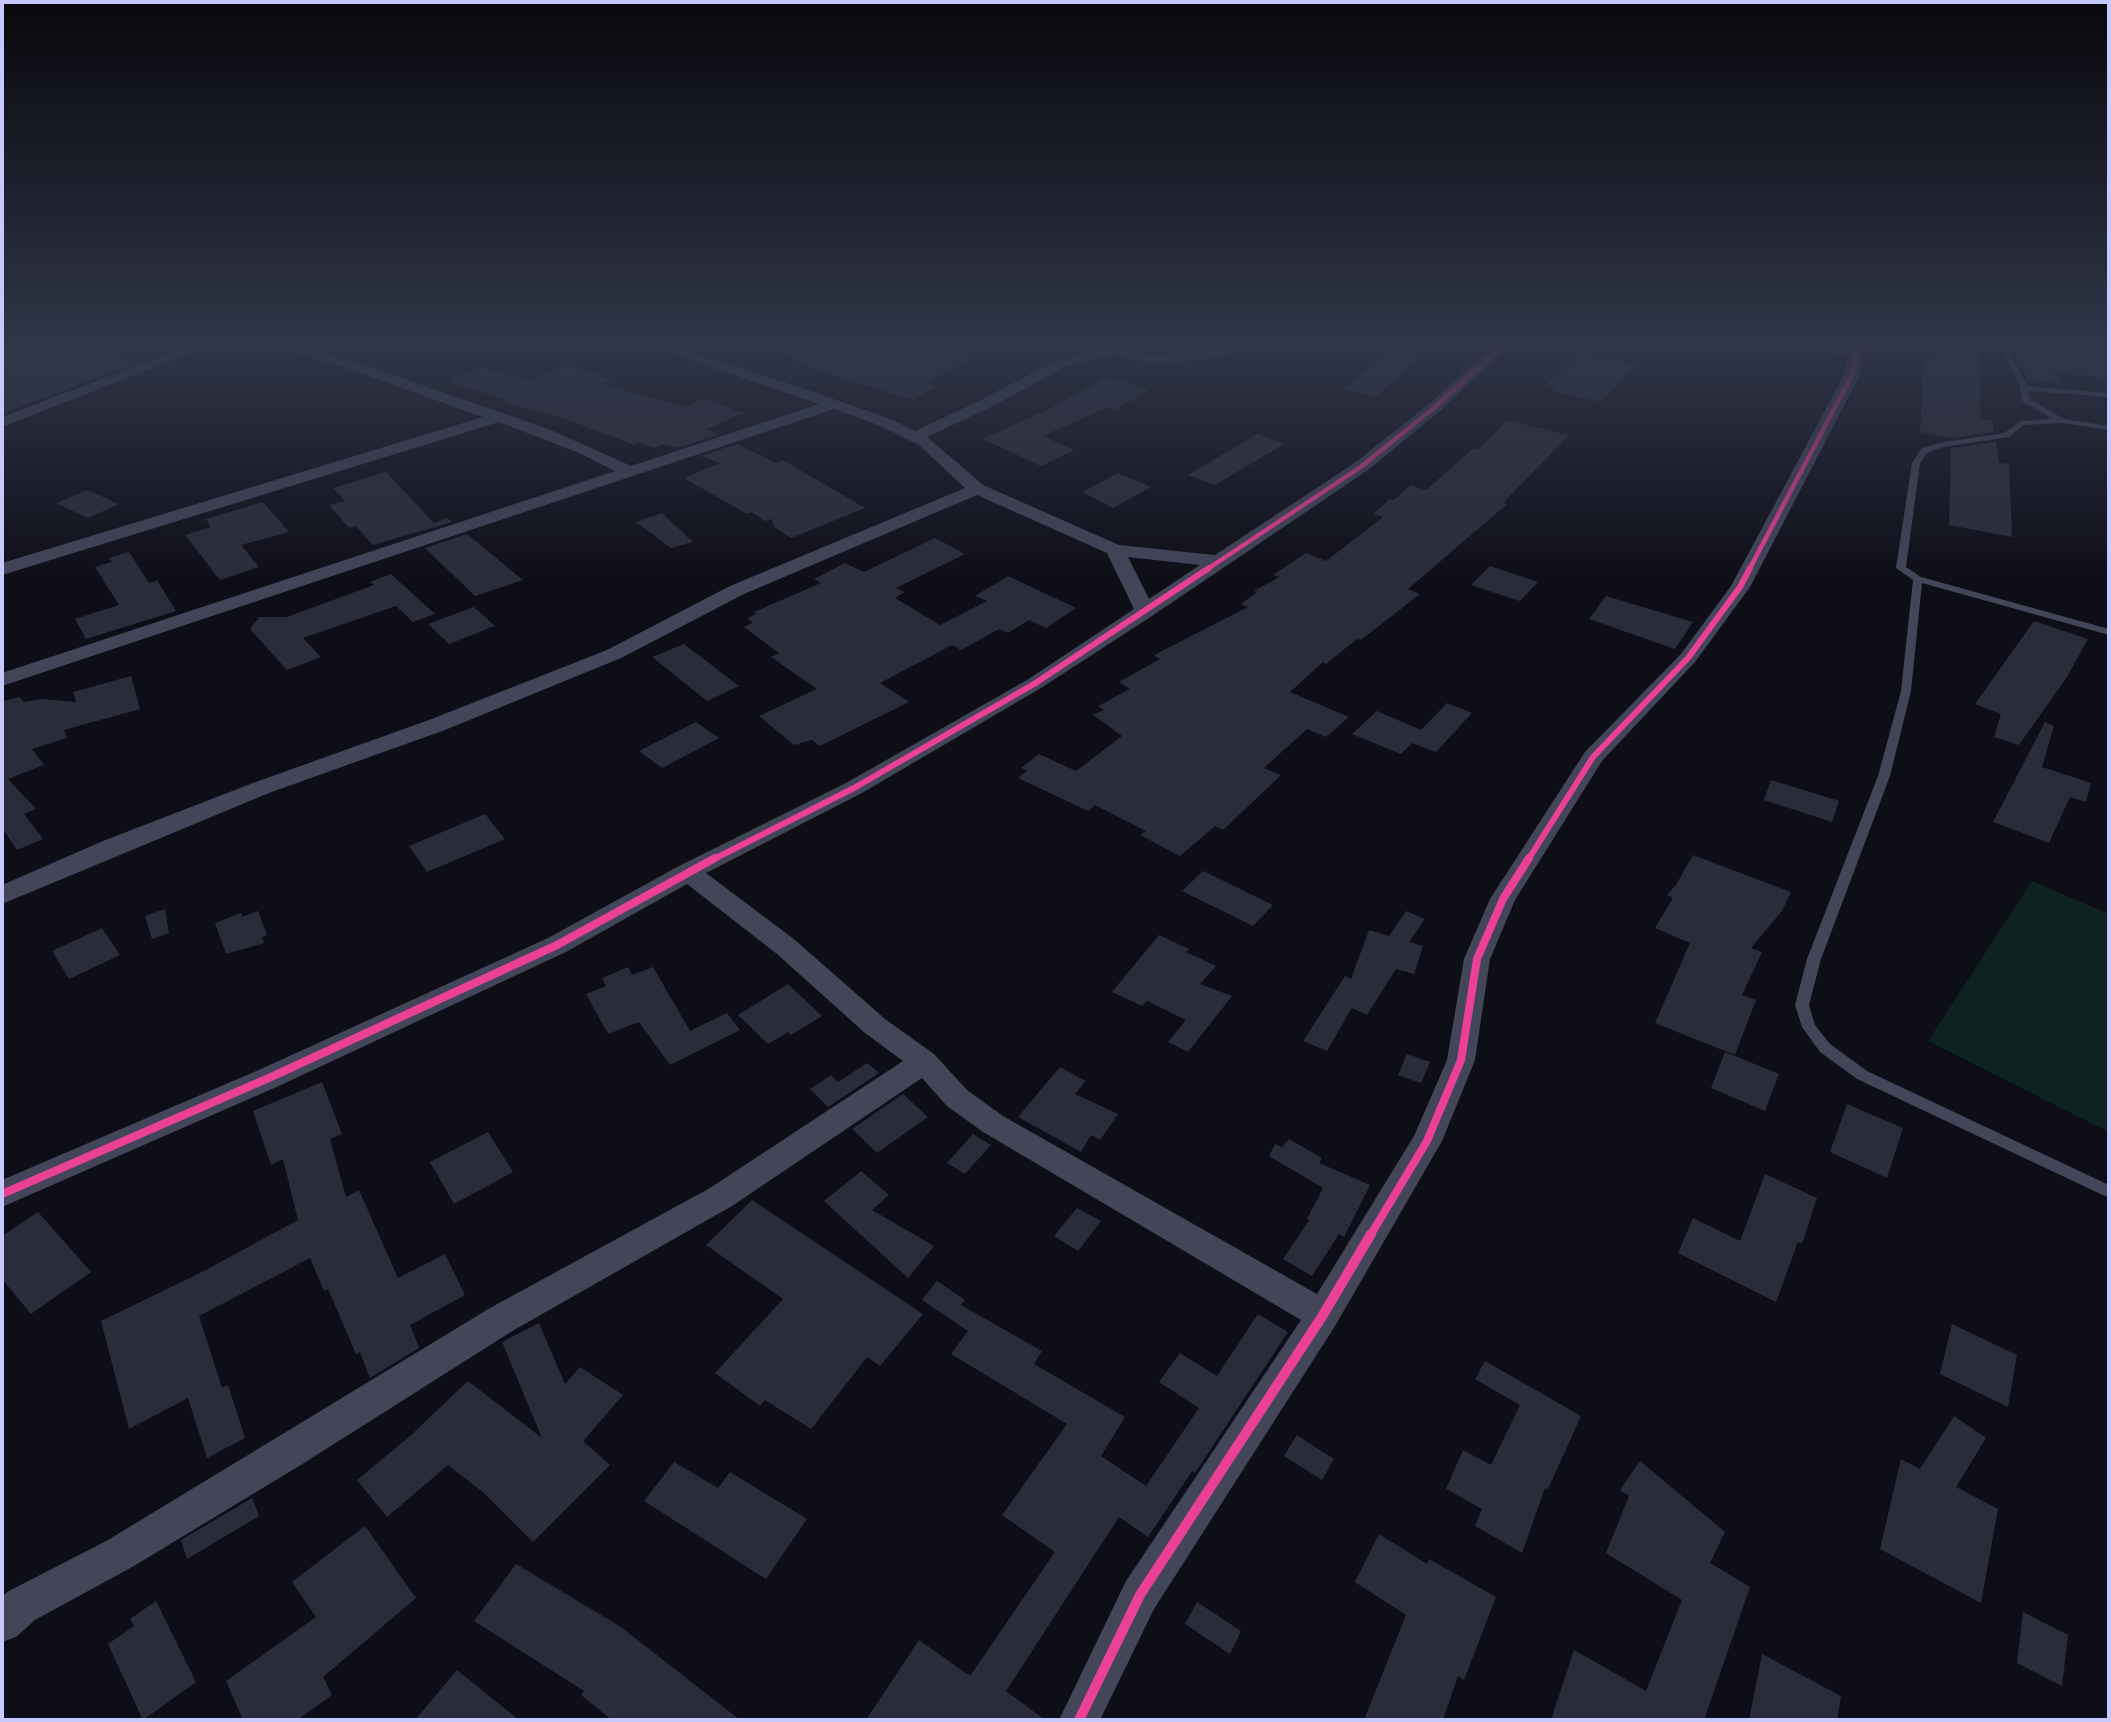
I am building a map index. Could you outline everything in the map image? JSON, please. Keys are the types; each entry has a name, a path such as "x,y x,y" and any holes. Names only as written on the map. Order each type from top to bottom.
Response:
{"street":[{"path":"2,569 475,424"},
{"path":"519,424 585,449 632,473"},
{"path":"2,680 774,424"},
{"path":"883,424 925,442 977,489 1115,550 1216,561"},
{"path":"914,437 941,424"},
{"path":"2,1194 271,1077 557,945 688,872 854,788 1034,684 1145,612 1216,561 1362,466 1414,424"},
{"path":"1079,1720 1140,1595 1322,1315 1427,1141 1461,1060 1477,959 1503,899 1592,757 1688,658 1740,587 1826,424"},
{"path":"2,895 124,842 437,725 614,654 737,590 977,489"},
{"path":"1115,550 1145,612"},
{"path":"688,872 786,947 875,1026 924,1062 957,1098 993,1124 1322,1315"},
{"path":"2,1623 21,1606 132,1546 502,1319 721,1197 924,1062"}],"lane":[{"path":"2019,424 2006,435 1941,444 1924,451 1916,463 1901,568 1918,579 2109,632"},
{"path":"2085,424 2109,428"},
{"path":"1918,579 1906,691 1884,776 1814,959 1802,1005 1809,1027 1825,1048 1862,1075 2109,1192"}],"green space":[{"path":"2032,881 2109,914 2109,1132 1928,1041"}],"building":[{"path":"580,424 717,424 707,429 718,435 677,448 663,444 654,448 638,442 634,445"},
{"path":"1015,424 1069,424 1043,436 1074,450 1041,466 983,439"},
{"path":"1503,424 1525,424 1569,435 1503,503 1507,504 1408,589 1420,594 1361,640 1357,639 1326,664 1323,662 1290,692 1349,717 1326,737 1307,729 1264,768 1281,775 1223,830 1215,826 1180,856 1140,835 1146,831 1095,805 1088,811 1018,778 1027,771 1021,768 1039,754 1076,771 1122,736 1093,715 1104,710 1098,706 1130,689 1119,682 1160,659 1154,655 1248,607 1241,604 1257,592 1254,591 1279,577 1273,575 1306,553 1326,561 1383,517 1373,514 1390,499 1394,500 1410,485 1426,490 1474,448 1479,449"},
{"path":"1920,424 1993,424 1994,432 1952,438 1920,432"},
{"path":"1257,434 1284,444 1215,485 1188,475"},
{"path":"1996,442 1999,463 2009,464 2012,537 1949,525 1951,448"},
{"path":"737,444 776,463 783,460 865,508 791,538 774,527 772,519 765,521 751,512 747,514 684,478 721,463 701,456"},
{"path":"386,472 434,523 447,518 452,522 373,545 356,526 349,528 329,505 345,501 333,488"},
{"path":"1118,473 1151,487 1113,508 1082,492"},
{"path":"87,490 119,504 88,518 56,503"},
{"path":"263,502 289,532 241,545 259,567 220,580 185,535 211,527 206,519"},
{"path":"662,513 693,542 671,548 636,522"},
{"path":"467,534 523,580 475,596 425,548"},
{"path":"935,538 965,554 896,588 905,592 895,598 940,625 987,601 975,596 1008,576 1076,608 1046,628 1029,620 1008,633 999,629 961,650 952,645 880,683 909,702 820,746 812,740 794,745 759,716 817,689 771,657 779,653 744,627 753,623 747,618 756,614 754,612 821,583 814,579 845,563 864,572"},
{"path":"129,552 149,583 157,580 176,611 86,639 75,619 119,605 95,567 112,562 109,558"},
{"path":"1490,566 1538,582 1520,601 1471,585"},
{"path":"391,574 435,614 413,622 396,606 303,638 321,657 287,670 250,629 259,617 287,617 374,585 370,582"},
{"path":"1606,596 1693,622 1675,649 1589,619"},
{"path":"474,607 495,626 449,644 428,624"},
{"path":"2034,621 2088,639 2067,677 2019,745 1994,737 2001,714 1975,704"},
{"path":"684,644 739,686 707,701 652,657"},
{"path":"131,676 140,709 64,730 67,738 32,749 44,765 8,779 36,809 24,814 43,839 17,850 2,828 4,701 19,697 24,702 42,699 76,702 73,692"},
{"path":"1447,703 1472,713 1436,752 1412,743 1401,754 1352,734 1377,711 1421,730"},
{"path":"696,722 719,738 662,768 639,751"},
{"path":"2045,722 2054,726 2042,767 2091,783 2086,802 2070,797 2049,843 1993,822"},
{"path":"1771,780 1839,801 1832,822 1764,800"},
{"path":"485,814 505,839 427,872 409,846"},
{"path":"1693,855 1791,892 1782,911 1751,948 1762,952 1742,995 1756,1000 1735,1055 1655,1023 1690,943 1655,928 1673,898 1667,895"},
{"path":"1203,871 1273,905 1253,926 1182,891"},
{"path":"165,909 169,933 152,939 145,916"},
{"path":"258,911 267,935 262,937 264,943 226,954 215,923 241,913 242,917"},
{"path":"1406,911 1425,919 1409,942 1423,946 1414,974 1396,969 1367,1015 1352,1008 1327,1051 1303,1041 1345,976 1351,979 1369,930 1389,936"},
{"path":"102,928 120,955 69,979 52,951"},
{"path":"1159,935 1216,966 1200,984 1232,996 1188,1052 1168,1042 1186,1020 1147,1001 1142,1006 1112,992"},
{"path":"628,967 632,975 653,967 690,1031 727,1013 740,1030 670,1065 639,1022 608,1034 586,994 606,986 602,978"},
{"path":"788,984 822,1016 791,1035 788,1032 768,1044 738,1015"},
{"path":"1725,1052 1779,1074 1765,1111 1711,1088"},
{"path":"1407,1054 1430,1062 1421,1083 1398,1075"},
{"path":"867,1063 879,1073 828,1107 810,1089 831,1075 838,1082"},
{"path":"1060,1067 1086,1081 1075,1094 1118,1114 1100,1140 1091,1135 1081,1152 1018,1117"},
{"path":"322,1082 342,1134 330,1139 346,1197 359,1190 398,1278 445,1254 465,1295 410,1325 419,1348 370,1378 360,1352 356,1354 328,1289 324,1291 310,1258 199,1316 222,1388 228,1385 245,1438 207,1458 188,1398 129,1429 101,1321 204,1271 298,1220 283,1159 271,1165 253,1111"},
{"path":"903,1094 928,1117 877,1153 852,1129"},
{"path":"1847,1104 1903,1128 1887,1178 1830,1152"},
{"path":"488,1132 513,1172 454,1204 430,1162"},
{"path":"973,1134 991,1145 965,1174 947,1163"},
{"path":"1289,1139 1322,1158 1319,1163 1370,1185 1344,1237 1339,1234 1312,1276 1283,1259 1309,1220 1307,1219 1323,1188 1269,1156 1275,1144 1282,1147"},
{"path":"861,1171 889,1195 872,1210 934,1246 908,1278 824,1201"},
{"path":"1765,1174 1817,1198 1802,1244 1798,1242 1776,1302 1678,1253 1693,1218 1740,1241"},
{"path":"752,1200 923,1314 880,1366 867,1357 811,1429 765,1400 760,1406 715,1373 783,1299 706,1245"},
{"path":"1077,1208 1101,1221 1078,1251 1054,1236"},
{"path":"38,1212 91,1272 31,1314 2,1279 2,1236"},
{"path":"937,1281 965,1300 961,1305 1042,1351 1034,1364 1125,1417 1101,1456 1146,1486 1199,1408 1159,1382 1180,1353 1217,1376 1258,1314 1288,1332 1195,1473 1192,1471 1148,1537 1119,1517 1006,1691 1045,1720 866,1720 919,1640 970,1676 1055,1552 1002,1515 1067,1424 951,1354 968,1331 922,1300"},
{"path":"539,1323 565,1384 580,1367 623,1395 583,1441 610,1465 533,1542 484,1493 448,1465 387,1517 357,1480 410,1436 468,1381 542,1438 502,1342"},
{"path":"1952,1324 2017,1355 2008,1407 1940,1374"},
{"path":"1485,1361 1581,1416 1548,1489 1545,1488 1522,1553 1475,1526 1482,1509 1446,1489 1463,1450 1491,1465 1520,1405 1475,1379"},
{"path":"1954,1416 1986,1438 1956,1487 1998,1509 1981,1603 1880,1549 1901,1459 1920,1469"},
{"path":"1297,1435 1334,1459 1322,1480 1284,1456"},
{"path":"1640,1461 1725,1532 1710,1563 1750,1587 1704,1720 1551,1720 1574,1650 1646,1691 1682,1600 1606,1553 1629,1496 1620,1490"},
{"path":"674,1462 718,1488 730,1472 807,1519 766,1579 644,1501"},
{"path":"252,1498 259,1516 187,1559 181,1540"},
{"path":"365,1526 416,1598 323,1677 332,1695 297,1720 243,1720 226,1681 316,1617 292,1582"},
{"path":"1379,1534 1427,1564 1429,1559 1496,1597 1464,1680 1458,1676 1443,1720 1364,1720 1406,1615 1355,1582"},
{"path":"516,1564 621,1627 740,1720 612,1720 581,1695 584,1691 474,1621"},
{"path":"156,1601 196,1682 143,1720 108,1644 134,1626 130,1619"},
{"path":"1197,1602 1241,1631 1230,1654 1185,1624"},
{"path":"2023,1612 2068,1635 2062,1686 2017,1663"},
{"path":"1762,1654 1841,1696 1837,1720 1749,1720"},
{"path":"457,1670 519,1720 415,1720"}],"cycle path":[{"path":"2,1194 271,1077 557,945 688,872 854,788 1034,684 1362,466 1414,424"},
{"path":"1079,1720 1140,1595 1323,1315 1427,1141 1461,1060 1477,959 1503,899 1593,757 1688,658 1740,587 1826,424"}]}
